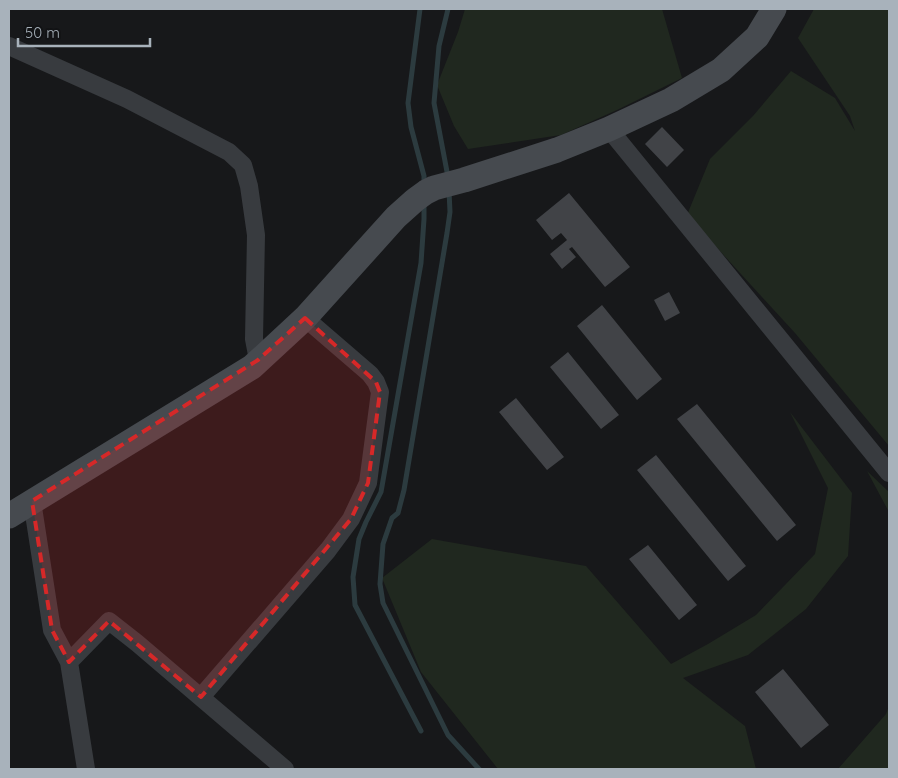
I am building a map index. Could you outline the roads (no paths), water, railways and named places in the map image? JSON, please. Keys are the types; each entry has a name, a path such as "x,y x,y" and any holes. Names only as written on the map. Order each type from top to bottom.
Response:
{"street":[{"path":"9,516 252,367 304,318 380,233 435,190 557,150 610,130 671,100 720,70 757,37 774,9"},
{"path":"9,46 154,112 229,152 243,166 249,186 256,236 254,339 258,360"},
{"path":"610,130 889,473"},
{"path":"201,697 328,550 351,519 368,483 380,392 370,374 304,318"},
{"path":"32,501 52,630 69,662 86,769"},
{"path":"69,662 110,621 286,769"}],"waterway":[{"path":"420,9 408,103 411,127 424,176 424,186"},
{"path":"448,9 439,46 434,103 448,177"},
{"path":"449,191 450,212 447,233 404,490 398,513 392,518 383,544 380,584 383,603 448,735 479,769"},
{"path":"421,731 355,605 353,577 359,539 381,492 421,263 424,204"}]}
